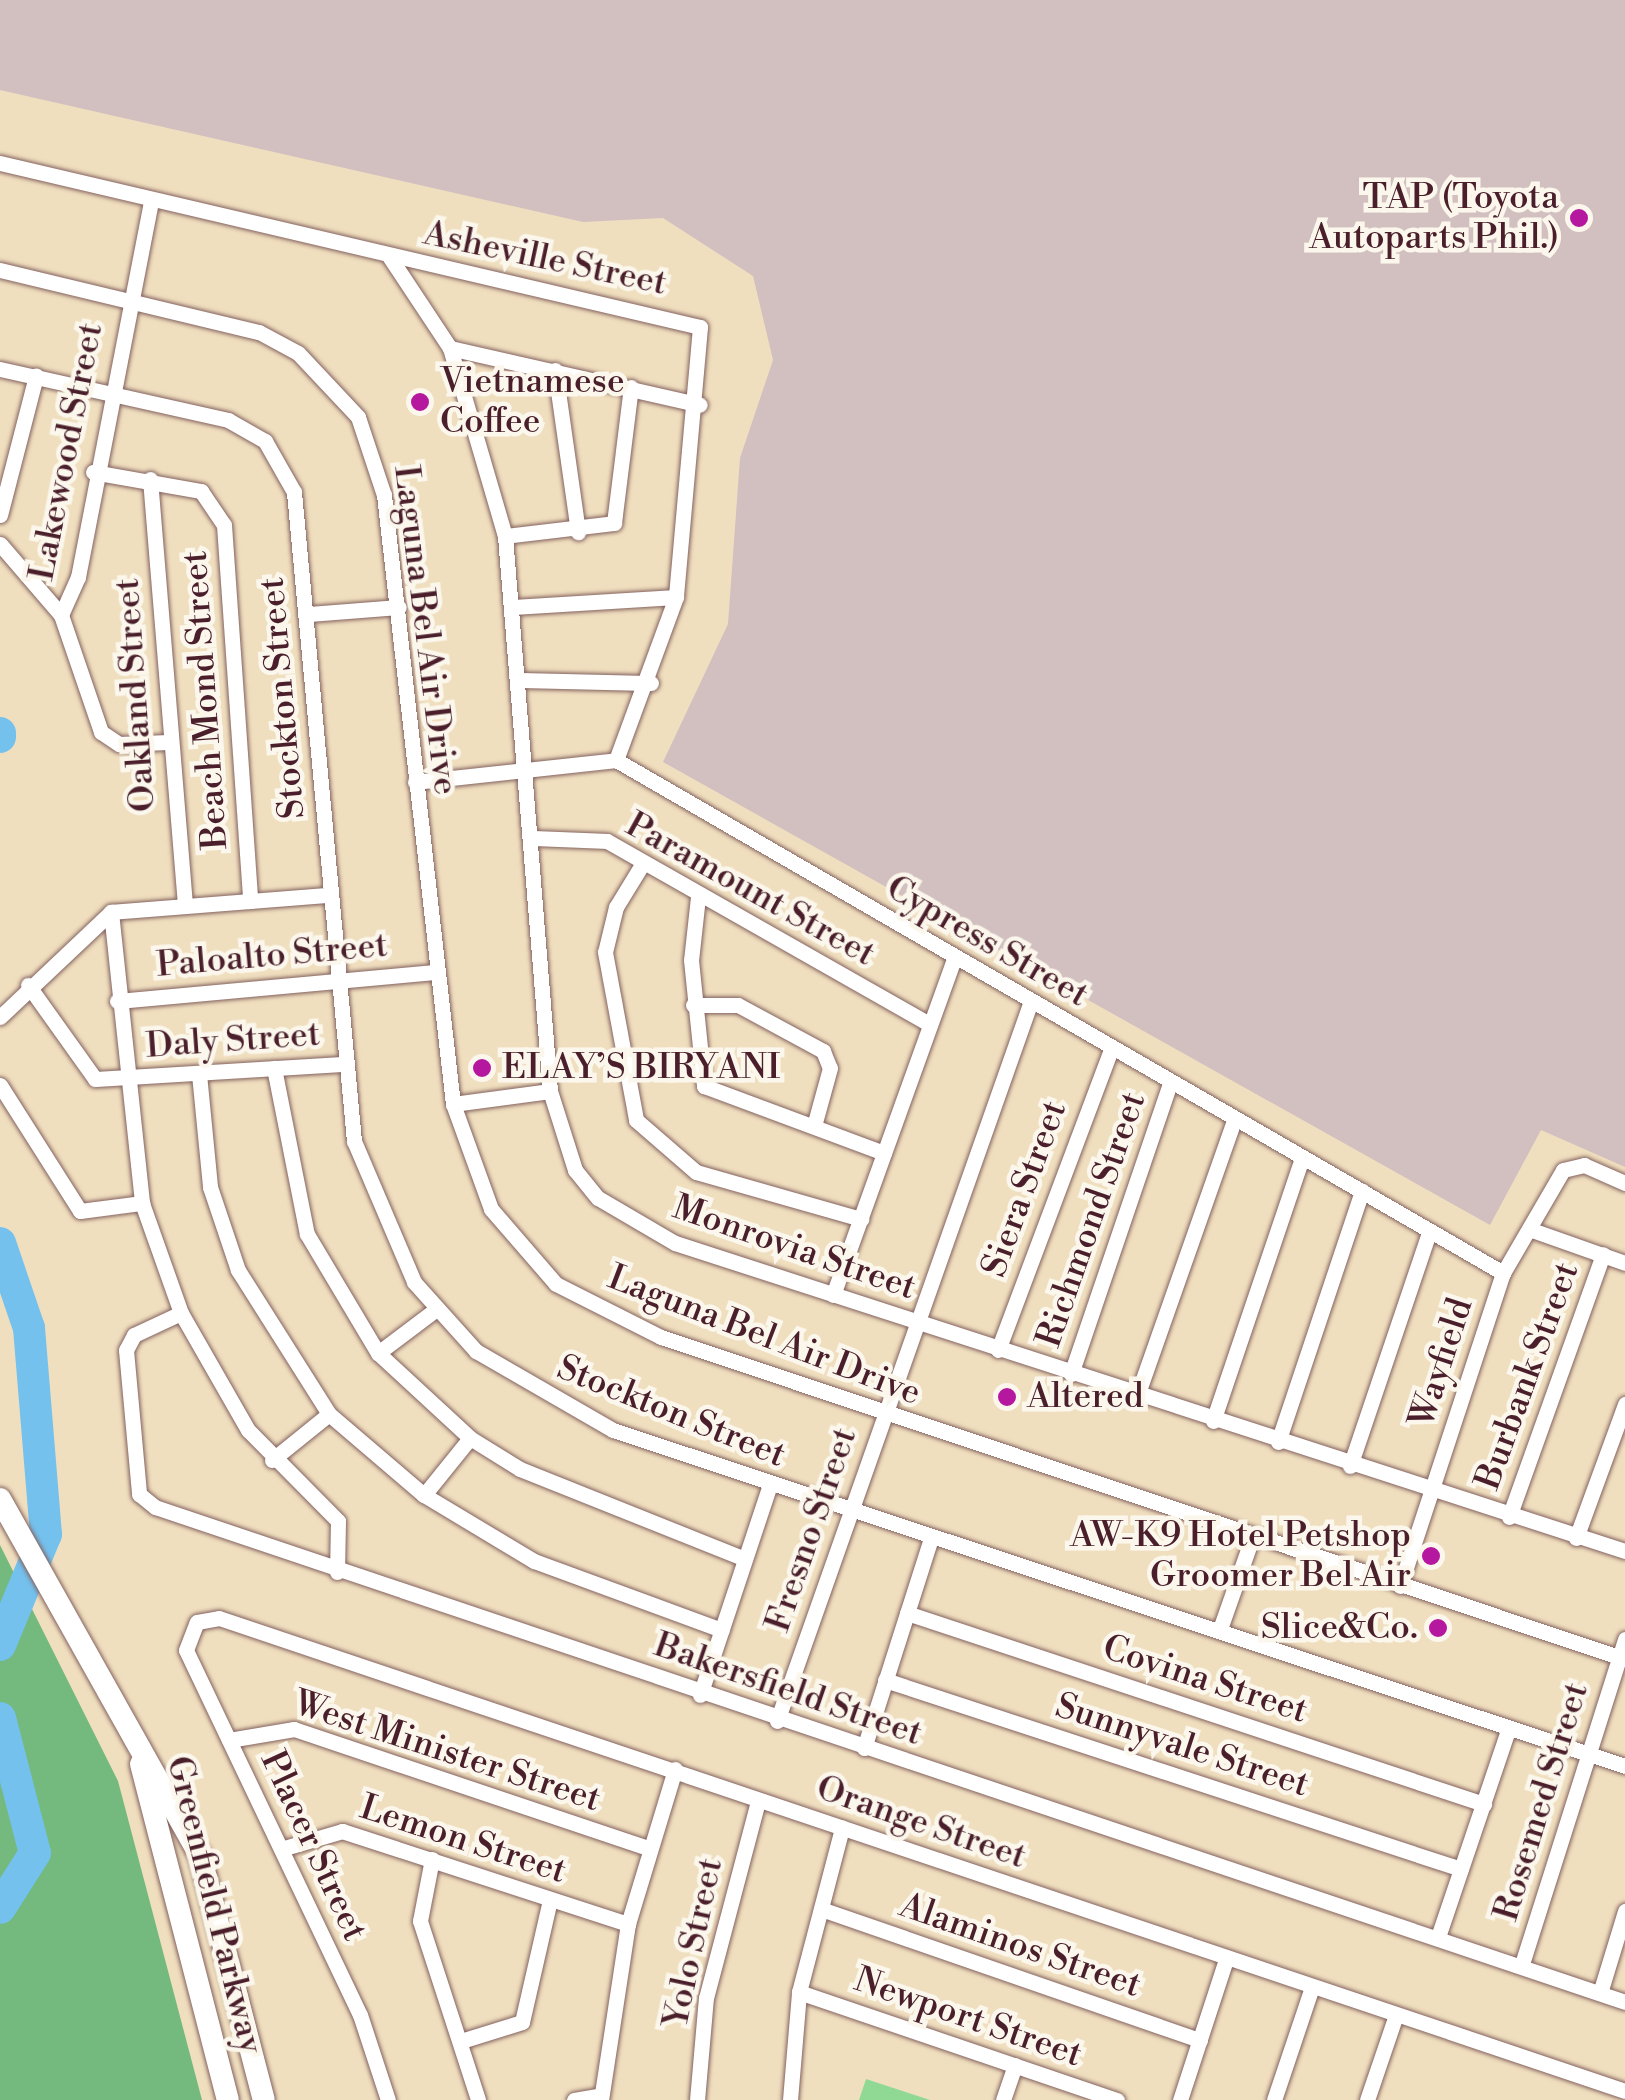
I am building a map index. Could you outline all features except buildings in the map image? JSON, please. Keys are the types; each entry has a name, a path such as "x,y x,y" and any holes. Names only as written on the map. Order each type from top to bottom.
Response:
{"main road":[{"name":"Greenfield Parkway","path":"0,1499 132,1727 200,1855 264,2100"},
{"name":"Greenfield Parkway","path":"132,1727 228,2100"}],"street":[{"name":"Asheville Street","path":"0,163 389,256 692,321 703,336 700,405 676,597 651,683 616,760"},
{"name":"Lakewood Street","path":"61,615 78,577 93,472 151,201"},
{"name":"Monrovia Street","path":"389,256 450,348 504,536 513,607 523,769 534,838 550,1091 575,1170 598,1198 675,1243 1213,1422 1625,1552"},
{"name":"Laguna Bel Air Drive","path":"0,270 259,332 333,384 372,450 399,608 433,972 454,1104 491,1208 556,1284 661,1338 1622,1659"},
{"path":"450,348 700,405"},
{"name":"Stockton Street","path":"0,369 228,420 264,441 294,492 308,614 343,1064 373,1201 435,1310 558,1406 849,1512 1220,1630 1507,1732 1625,1766"},
{"path":"555,370 578,532"},
{"path":"0,515 36,376"},
{"path":"504,536 608,529 617,516 631,387"},
{"name":"Beach Mond Street","path":"93,472 201,491 224,525 250,901"},
{"name":"Oakland Street","path":"150,479 168,742 185,905"},
{"path":"0,544 61,615 101,732 119,744 168,742"},
{"path":"513,607 676,597"},
{"path":"308,614 399,608"},
{"path":"518,680 651,683"},
{"path":"415,782 616,760"},
{"name":"Cypress Street","path":"616,760 1232,1124 1362,1192 1503,1273"},
{"name":"Paramount Street","path":"534,838 607,842 928,1023"},
{"path":"643,863 616,907 605,952 636,1120 696,1172 862,1219"},
{"path":"0,1017 28,985 111,912 328,895"},
{"path":"698,896 693,1005 704,1086 884,1153"},
{"path":"111,912 117,1000 142,1204 182,1313 272,1460 338,1521 336,1572"},
{"path":"833,1295 955,957"},
{"name":"Paloalto Street","path":"117,1000 433,972"},
{"path":"28,985 87,1074 126,1079"},
{"name":"Fresno Street","path":"777,1721 1031,1002"},
{"path":"693,1005 738,1005 823,1051 830,1068 814,1126"},
{"name":"Siera Street","path":"998,1350 1111,1050"},
{"name":"Daly Street","path":"126,1079 343,1064"},
{"path":"274,1068 307,1234 378,1353 470,1438 570,1494 745,1558"},
{"path":"199,1074 210,1187 238,1270 328,1414 424,1494 534,1561 722,1630"},
{"name":"Richmond Street","path":"1071,1374 1170,1084"},
{"path":"0,1085 80,1210 142,1204"},
{"path":"454,1104 550,1091"},
{"path":"1137,1396 1232,1124"},
{"path":"1213,1422 1301,1160"},
{"name":"Wayfield","path":"1400,1586 1503,1273 1564,1170 1584,1165 1625,1184"},
{"path":"1278,1442 1362,1192"},
{"path":"1529,1230 1625,1263"},
{"path":"1350,1466 1428,1232"},
{"name":"Burbank Street","path":"1509,1518 1603,1254"},
{"path":"378,1353 435,1310"},
{"name":"Bakersfield Street","path":"182,1313 126,1344 139,1494 336,1572 777,1721 1522,1964 1625,2002"},
{"path":"1576,1538 1625,1404"},
{"path":"272,1460 328,1414"},
{"path":"424,1494 470,1438"},
{"path":"700,1695 770,1484"},
{"path":"864,1748 931,1538"},
{"path":"1220,1630 1252,1538"},
{"name":"Covina Street","path":"907,1613 1484,1804"},
{"name":"Orange Street","path":"197,1622 219,1618 1625,2091"},
{"name":"Placer Street","path":"197,1622 186,1650 360,2016 388,2100"},
{"name":"Rosemed Street","path":"1522,1964 1622,1659 1625,1639"},
{"name":"Sunnyvale Street","path":"886,1680 1460,1869"},
{"name":"West Minister Street","path":"229,1740 294,1729 648,1848"},
{"path":"1438,1937 1507,1732"},
{"path":"574,2100 601,2097 628,1924 674,1768"},
{"name":"Yolo Street","path":"696,2100 706,1998 758,1801"},
{"path":"790,2100 800,1992 842,1828"},
{"name":"Lemon Street","path":"280,1848 342,1831 628,1924"},
{"path":"432,1859 420,1921 478,2100"},
{"path":"461,2041 522,2022 550,1900"},
{"name":"Alaminos Street","path":"821,1909 1200,2040"},
{"path":"1600,1994 1624,1918"},
{"path":"1180,2100 1226,1959"},
{"path":"1274,2100 1312,1987"},
{"name":"Newport Street","path":"800,1992 1015,2065 1091,2096 1117,2100"},
{"path":"1388,2100 1368,2097 1396,2015"},
{"path":"1003,2100 1015,2065"}],"shaded area":[{"path":"0,0 1625,0 1625,1167 1541,1130 1490,1225 663,762 728,624 740,458 773,360 753,276 663,218 583,222 0,90"}],"green space":[{"path":"0,1545 118,1781 202,2100 0,2100"},
{"path":"866,2079 930,2100 859,2100"}],"waterway":[{"path":"0,1243 29,1328 46,1534 0,1645"},
{"path":"0,1718 35,1853 0,1908"}],"place":[{"name":"TAP (Toyota Autoparts Phil.)","path":"1579,218"},
{"name":"Vietnamese Coffee","path":"420,402"},
{"name":"ELAY’S BIRYANI","path":"482,1068"},
{"name":"Altered","path":"1007,1397"},
{"name":"AW-K9 Hotel Petshop Groomer Bel Air","path":"1431,1556"},
{"name":"Slice&Co.","path":"1438,1628"}]}
